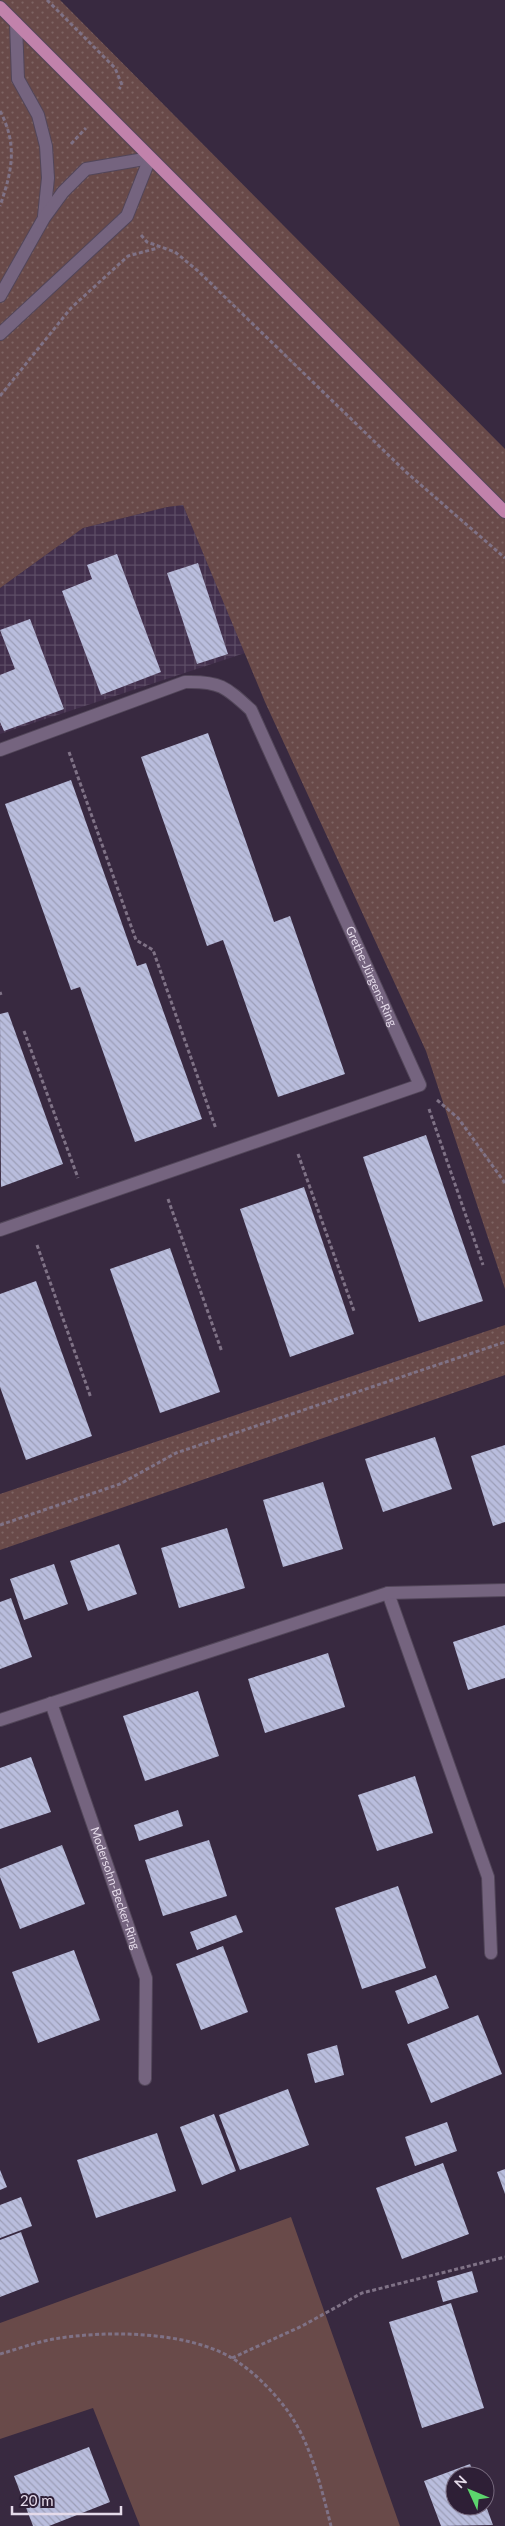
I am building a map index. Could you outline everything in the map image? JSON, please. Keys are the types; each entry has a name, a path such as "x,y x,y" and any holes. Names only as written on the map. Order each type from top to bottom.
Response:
{"main road":[{"path":"0,7 505,512"}],"street":[{"path":"16,23 18,79 38,114 46,146 48,178 44,218"},
{"path":"0,296 44,218 63,192 86,169 150,158"},
{"path":"0,334 127,216 150,158"},
{"name":"Grethe-Jürgens-Ring","path":"0,750 184,682 210,681 232,692 251,710 420,1085"},
{"path":"0,1230 420,1085"},
{"path":"0,1720 388,1592 505,1590"},
{"path":"388,1592 488,1877 491,1953"},
{"name":"Modersohn-Becker-Ring","path":"51,1703 146,1978 145,2079"}],"path":[{"path":"0,111 12,145 10,176 0,206"},
{"path":"147,242 158,248 175,252 198,271 406,472 505,558"},
{"path":"0,396 71,308 128,256 158,248"},
{"path":"60,728 136,940 154,950 224,1153"},
{"path":"24,1031 86,1200"},
{"path":"420,1085 458,1118 505,1183"},
{"path":"420,1085 483,1265"},
{"path":"290,1130 354,1311"},
{"path":"159,1175 222,1352"},
{"path":"28,1220 91,1398"},
{"path":"0,1525 120,1484 176,1453 505,1342"},
{"path":"232,2358 302,2326 362,2293 505,2256"},
{"path":"0,2354 52,2339 91,2334 165,2338 199,2344 232,2358 261,2380 287,2411 309,2451 331,2526"}],"shaded area":[{"path":"0,0 60,0 505,449 505,1289 426,1051 265,702 183,505 167,507 83,528 0,588"},
{"path":"183,505 245,653 0,734 0,588 83,528 167,507"},
{"path":"505,1325 505,1375 0,1550 0,1494"},
{"path":"291,2217 400,2526 140,2526 93,2408 0,2439 0,2323"}],"building":[{"path":"117,554 161,672 101,695 62,591 92,579 87,565"},
{"path":"198,563 228,654 197,664 167,573"},
{"path":"30,619 64,709 4,731 0,722 0,675 15,669 0,630"},
{"path":"208,733 274,922 290,916 345,1074 278,1097 223,940 207,946 141,757"},
{"path":"71,780 137,966 146,963 202,1119 135,1142 80,987 71,990 5,804"},
{"path":"8,1012 63,1164 1,1187 0,1014"},
{"path":"426,1135 483,1301 419,1322 363,1157"},
{"path":"304,1187 354,1334 290,1357 240,1209"},
{"path":"170,1248 220,1392 160,1413 110,1269"},
{"path":"36,1281 92,1436 26,1460 0,1387 0,1294"},
{"path":"435,1437 452,1489 383,1512 365,1459"},
{"path":"505,1445 505,1522 493,1526 471,1456"},
{"path":"323,1482 343,1549 283,1567 263,1500"},
{"path":"227,1528 245,1588 179,1608 161,1548"},
{"path":"119,1544 137,1594 88,1611 70,1561"},
{"path":"54,1564 68,1604 24,1620 10,1579"},
{"path":"11,1598 32,1657 0,1669 0,1602"},
{"path":"505,1625 505,1678 468,1690 453,1642"},
{"path":"328,1653 345,1707 265,1733 248,1679"},
{"path":"198,1691 219,1756 145,1781 123,1716"},
{"path":"31,1757 51,1812 0,1829 0,1768"},
{"path":"415,1776 433,1833 377,1851 358,1795"},
{"path":"178,1810 183,1826 139,1841 134,1825"},
{"path":"209,1840 227,1896 163,1916 145,1860"},
{"path":"62,1845 85,1904 20,1929 0,1877 0,1869"},
{"path":"398,1886 426,1968 362,1989 335,1908"},
{"path":"236,1915 243,1932 197,1950 190,1932"},
{"path":"223,1946 248,2012 201,2030 176,1964"},
{"path":"74,1950 100,2020 38,2043 12,1972"},
{"path":"436,1975 449,2008 408,2024 395,1991"},
{"path":"478,2015 502,2074 431,2103 407,2044"},
{"path":"337,2045 344,2075 315,2083 307,2054"},
{"path":"288,2089 309,2145 240,2170 219,2115"},
{"path":"214,2114 236,2171 202,2185 180,2127"},
{"path":"447,2122 457,2151 415,2166 405,2137"},
{"path":"157,2133 176,2191 96,2218 77,2160"},
{"path":"443,2163 469,2234 402,2259 376,2188"},
{"path":"505,2169 505,2194 497,2172"},
{"path":"0,2170 7,2187 0,2190"},
{"path":"21,2197 32,2226 0,2238 0,2205"},
{"path":"21,2232 39,2282 0,2297 0,2240"},
{"path":"472,2271 478,2292 443,2302 437,2281"},
{"path":"451,2303 484,2408 422,2428 389,2322"},
{"path":"89,2447 110,2502 49,2526 33,2526 14,2476"},
{"path":"445,2473 445,2516 490,2516 493,2525 441,2526 424,2481"}]}
